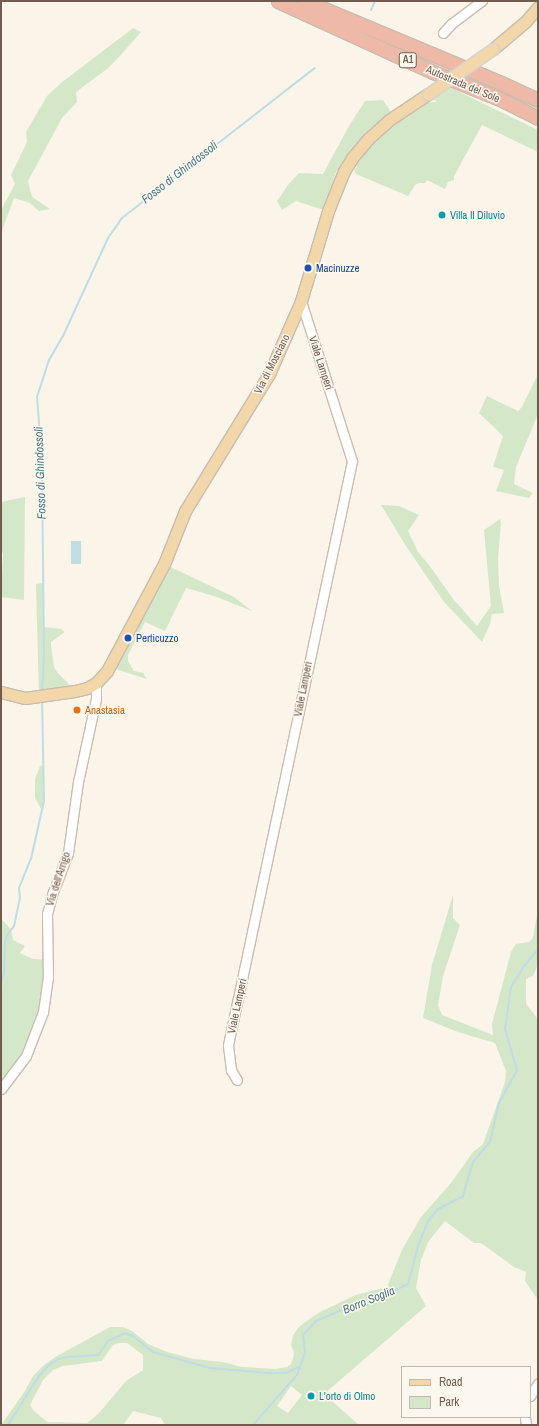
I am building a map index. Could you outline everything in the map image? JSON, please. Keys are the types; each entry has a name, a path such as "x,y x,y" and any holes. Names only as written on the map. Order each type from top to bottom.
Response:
{"highway":[{"name":"Autostrada del Sole","path":"278,1 419,65 500,99 538,118"},
{"name":"Autostrada del Sole","path":"305,1 500,82 538,100"}],"main road":[{"name":"Via di Mosciano","path":"1,692 24,698 44,696 87,688 100,679 112,662 164,564 185,510 269,374 302,301 328,211 344,170 368,139 389,120 493,49 526,21 538,7"}],"street":[{"path":"443,33 451,24 482,1"},
{"name":"Viale Lamperi","path":"237,1080 231,1070 228,1045 352,461 302,301"},
{"name":"Via dell'Arrigo","path":"1,1089 26,1056 43,1012 48,978 47,914 53,892 68,853 78,782 96,699 96,683"},
{"path":"531,1394 538,1383"}],"green space":[{"path":"133,28 141,32 107,69 76,92 77,102 62,118 28,181 32,197 50,209 39,211 30,203 14,198 1,233 1,210 15,184 11,175 27,142 26,132 47,96 61,83"},
{"path":"443,84 538,130 538,152 482,125 454,176 454,180 448,182 445,189 427,180 425,183 415,185 408,196 356,174 354,170 357,167 356,165 367,150 384,134 422,103 438,102 425,96"},
{"path":"383,100 391,112 368,131 336,172 324,210 296,201 282,210 277,201 288,185 299,173 323,174 349,126 365,101"},
{"path":"538,374 538,414 516,467 514,484 533,493 529,498 496,491 504,470 493,467 503,436 479,413 487,396 518,411 522,407"},
{"path":"25,497 24,600 1,597 3,553 1,552 1,502"},
{"path":"381,505 399,506 419,515 408,531 418,552 454,600 477,626 491,606 484,530 500,519 501,523 498,558 499,586 504,613 492,614 490,624 482,642 444,602 406,546"},
{"path":"164,564 234,597 252,611 217,597 186,588 165,631 145,622 128,655 128,661 134,671 143,673 147,679 109,667"},
{"path":"43,583 44,627 61,629 65,632 51,642 51,645 54,667 68,683 68,692 39,697 36,584"},
{"path":"43,765 44,801 41,809 35,798 35,779 40,766"},
{"path":"453,895 453,918 460,925 443,976 438,1005 442,1015 493,1035 492,1024 511,952 516,944 529,942 533,938 538,909 538,964 533,976 526,979 526,1004 538,1019 538,1300 525,1281 526,1272 514,1267 481,1243 474,1243 445,1221 428,1242 421,1260 416,1288 426,1306 324,1394 359,1425 165,1425 161,1418 133,1411 123,1425 1,1425 25,1391 33,1376 44,1365 57,1356 110,1327 123,1327 132,1331 148,1344 167,1352 194,1359 223,1362 242,1367 275,1369 287,1367 291,1364 294,1353 291,1345 293,1336 298,1328 305,1322 320,1312 356,1295 387,1287 402,1250 421,1217 451,1183 473,1152 483,1144 505,1082 506,1071 495,1043 458,1032 423,1018 432,965","holes":["127,1343 143,1355 143,1370 126,1381 99,1413 87,1423 47,1422 33,1410 30,1405 43,1380 53,1370 63,1366 102,1361 113,1345","291,1386 302,1395 288,1413 277,1406"]},
{"path":"1,919 11,929 13,940 25,946 20,953 33,959 48,960 43,1012 26,1056 1,1085"}],"water":[{"path":"71,541 81,541 81,564 71,564"}],"waterway":[{"name":"Fosso di Ghindossoli","path":"371,10 375,1"},
{"name":"Fosso di Ghindossoli","path":"42,692 44,656 42,463 37,397 49,360 63,336 108,238 122,218 315,68"},
{"name":"Fosso di Ghindossoli","path":"1,985 4,972 5,942 7,935 14,926 20,898 19,888 31,859 44,801 42,698"},
{"name":"Borro Soglia","path":"253,1425 297,1375 305,1353 303,1335 316,1321 349,1307 384,1296 408,1284 418,1246 428,1221 438,1209 463,1196 473,1162 490,1142 499,1103 517,1070 505,1029 511,987 525,965 538,949"},
{"path":"8,1425 39,1376 48,1366 58,1359 98,1355 108,1341 125,1333 133,1336 153,1352 210,1368 267,1373 286,1373 299,1367"}],"place":[{"name":"Villa Il Diluvio","path":"442,215"},
{"name":"Macinuzze","path":"308,268"},
{"name":"Perticuzzo","path":"128,638"},
{"name":"Anastasia","path":"77,710"},
{"name":"L'orto di Olmo","path":"311,1396"}]}
